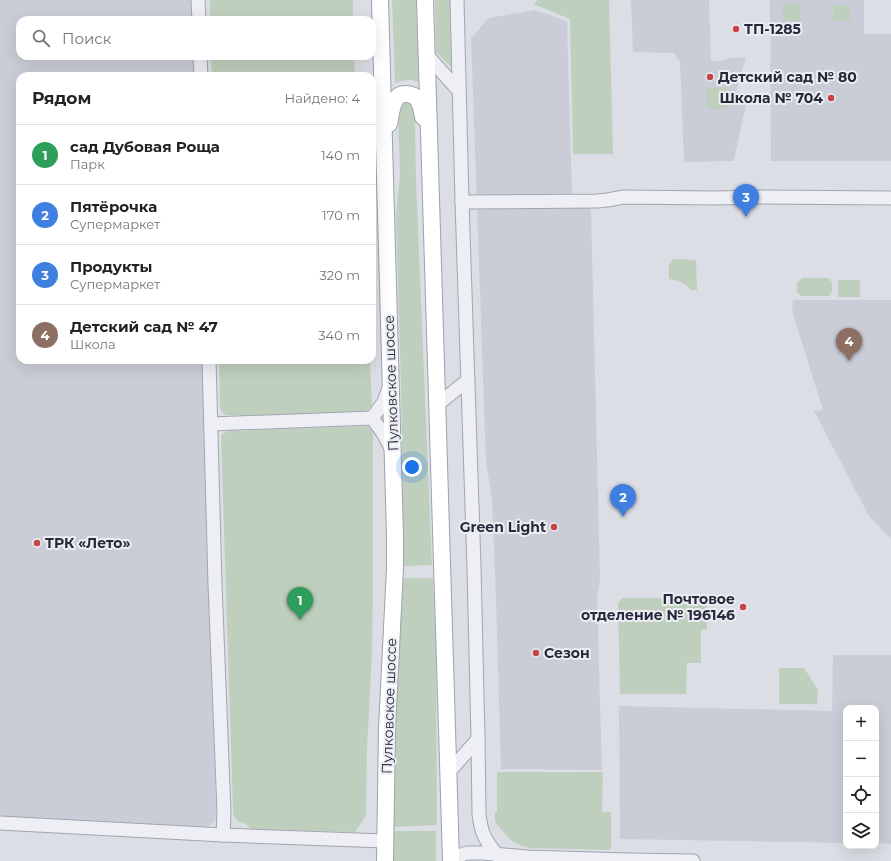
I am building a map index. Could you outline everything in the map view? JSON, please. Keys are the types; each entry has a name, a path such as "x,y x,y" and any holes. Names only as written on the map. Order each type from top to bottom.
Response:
{"main road":[{"name":"Пулковское шоссе","path":"380,0 395,568 387,728 385,861"},
{"path":"425,0 451,861"},
{"path":"384,139 395,100 399,95 403,94 412,94 418,99 429,132"}],"street":[{"path":"198,0 199,16"},
{"path":"457,0 479,814 482,834 497,855"},
{"path":"426,55 459,91"},
{"path":"200,60 201,72"},
{"path":"462,202 597,201 624,197 891,198"},
{"path":"209,364 224,812 223,835"},
{"path":"437,405 468,380"},
{"path":"372,418 384,402 391,385"},
{"path":"211,424 372,418"},
{"path":"372,418 383,433 393,453"},
{"path":"448,773 478,739"},
{"path":"0,823 223,835 385,841"},
{"path":"451,861 460,854 467,853 527,857 694,861"}],"shaded area":[{"path":"0,0 194,0 194,16 16,16 16,60 195,60 196,72 16,72 16,364 204,364 215,821 203,828 0,818"},
{"name":"Детский сад № 80","path":"631,0 709,0 711,61 746,57 736,92 748,95 734,160 684,162 680,62 674,53 633,52"},
{"name":"Школа № 704","path":"770,0 864,0 864,34 891,34 891,161 771,161"},
{"path":"535,10 567,21 572,194 591,208 600,579 597,598 602,770 501,769 492,498 486,462 471,38 489,18"},
{"path":"793,300 891,300 891,539 869,516 814,411 823,410 792,311"},
{"path":"833,655 891,655 891,844 879,843 879,705 843,705 843,843 620,839 619,706 832,711"}],"green space":[{"path":"210,0 353,0 353,16 210,16"},
{"path":"392,0 416,0 419,82 405,80 395,83"},
{"path":"435,0 450,0 451,67 436,52"},
{"path":"538,0 609,0 613,154 573,154 570,19 533,4"},
{"path":"783,4 800,4 800,21 783,21"},
{"path":"833,5 850,5 850,21 833,21"},
{"path":"211,60 354,60 355,72 212,72"},
{"path":"727,87 728,109 707,109 706,88"},
{"path":"407,101 413,105 415,120 416,179 432,565 404,566 396,215 400,174 398,110 400,103"},
{"path":"674,259 696,260 697,290 691,290 682,282 669,279 669,265"},
{"path":"802,278 828,278 832,282 832,291 829,296 801,296 797,292 797,283"},
{"path":"838,280 860,280 860,297 838,297"},
{"path":"219,364 370,364 372,406 367,410 367,414 240,418 240,415 225,415 220,407"},
{"path":"367,426 373,431 373,585 366,816 355,832 251,829 245,823 239,822 233,814 221,437 222,434 228,431"},
{"path":"403,578 433,578 436,650 437,825 394,827 394,744"},
{"path":"622,598 705,598 707,602 707,630 701,630 701,663 687,663 686,694 620,694 618,603"},
{"path":"779,668 804,668 818,690 817,704 779,704"},
{"path":"497,772 603,772 602,812 611,812 611,848 609,850 531,848 512,841 496,824 495,812 497,812"},
{"path":"394,831 436,831 436,861 394,861"}],"place":[{"name":"ТП-1285","path":"736,29"},
{"name":"Детский сад № 80","path":"710,77"},
{"name":"Школа № 704","path":"831,98"},
{"name":"Продукты","path":"746,217"},
{"name":"Детский сад № 47","path":"849,361"},
{"name":"Пятёрочка","path":"623,517"},
{"name":"Green Light","path":"554,527"},
{"name":"ТРК «Лето»","path":"37,543"},
{"name":"Почтовое отделение № 196146","path":"743,607"},
{"name":"сад Дубовая Роща","path":"300,620"},
{"name":"Сезон","path":"536,653"}]}
